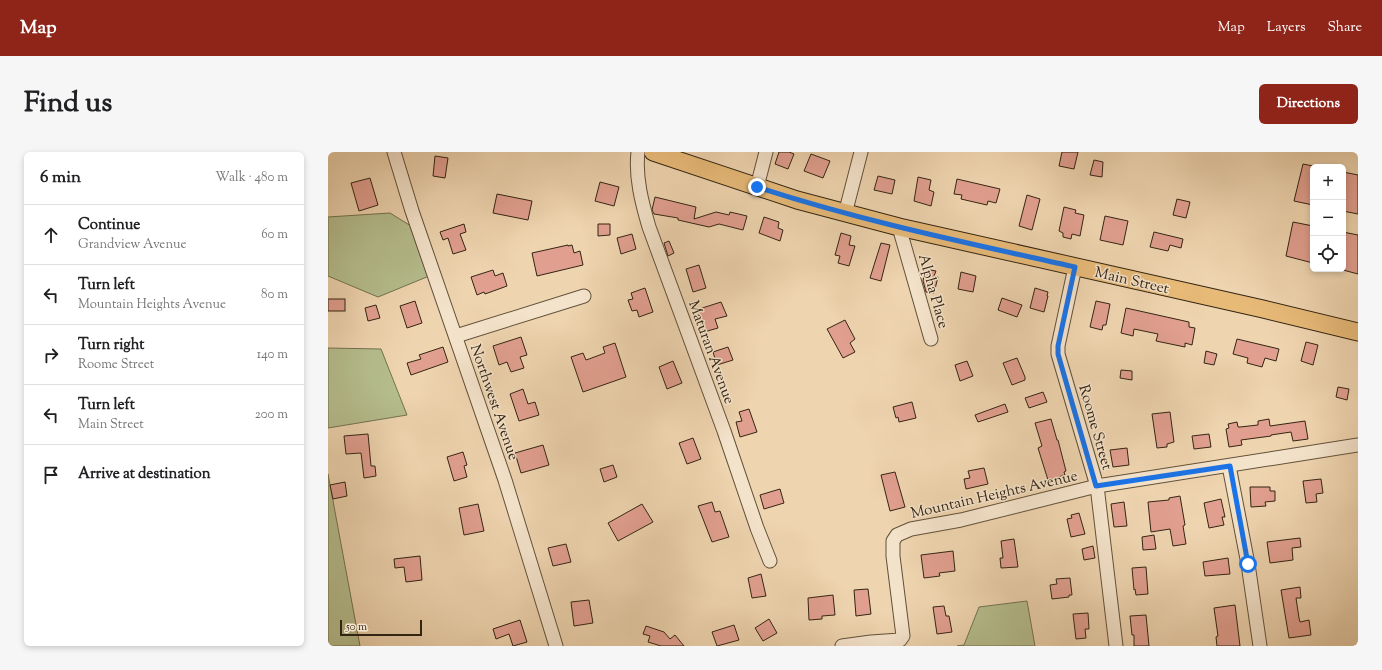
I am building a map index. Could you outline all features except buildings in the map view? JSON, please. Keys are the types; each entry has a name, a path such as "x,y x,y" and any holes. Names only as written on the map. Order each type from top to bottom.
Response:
{"main road":[{"name":"Main Street","path":"653,152 757,187 845,214 1358,332"}],"street":[{"name":"Northwest Avenue","path":"394,152 412,211 505,480 556,646"},
{"name":"Maturan Avenue","path":"638,152 637,166 644,210 649,227 770,561"},
{"path":"757,187 766,152"},
{"path":"845,214 861,152"},
{"name":"Alpha Place","path":"899,227 931,340"},
{"name":"Roome Street","path":"1075,267 1058,346 1058,354 1096,486 1116,646"},
{"path":"456,336 584,296"},
{"name":"Mountain Heights Avenue","path":"842,646 900,640 903,636 893,556 893,541 897,534 911,529 961,520 1096,486 1358,445"},
{"path":"1230,466 1248,564 1260,646"}],"green space":[{"path":"390,213 419,231 434,274 378,297 328,276 328,217"},
{"path":"328,348 381,349 407,415 328,428"},
{"path":"328,474 360,646 328,646"},
{"path":"1027,601 1035,646 957,646 964,645 979,607"}],"route":[{"path":"757,187 845,214 1075,267 1058,346 1058,354 1096,486 1230,466 1248,564"}]}
